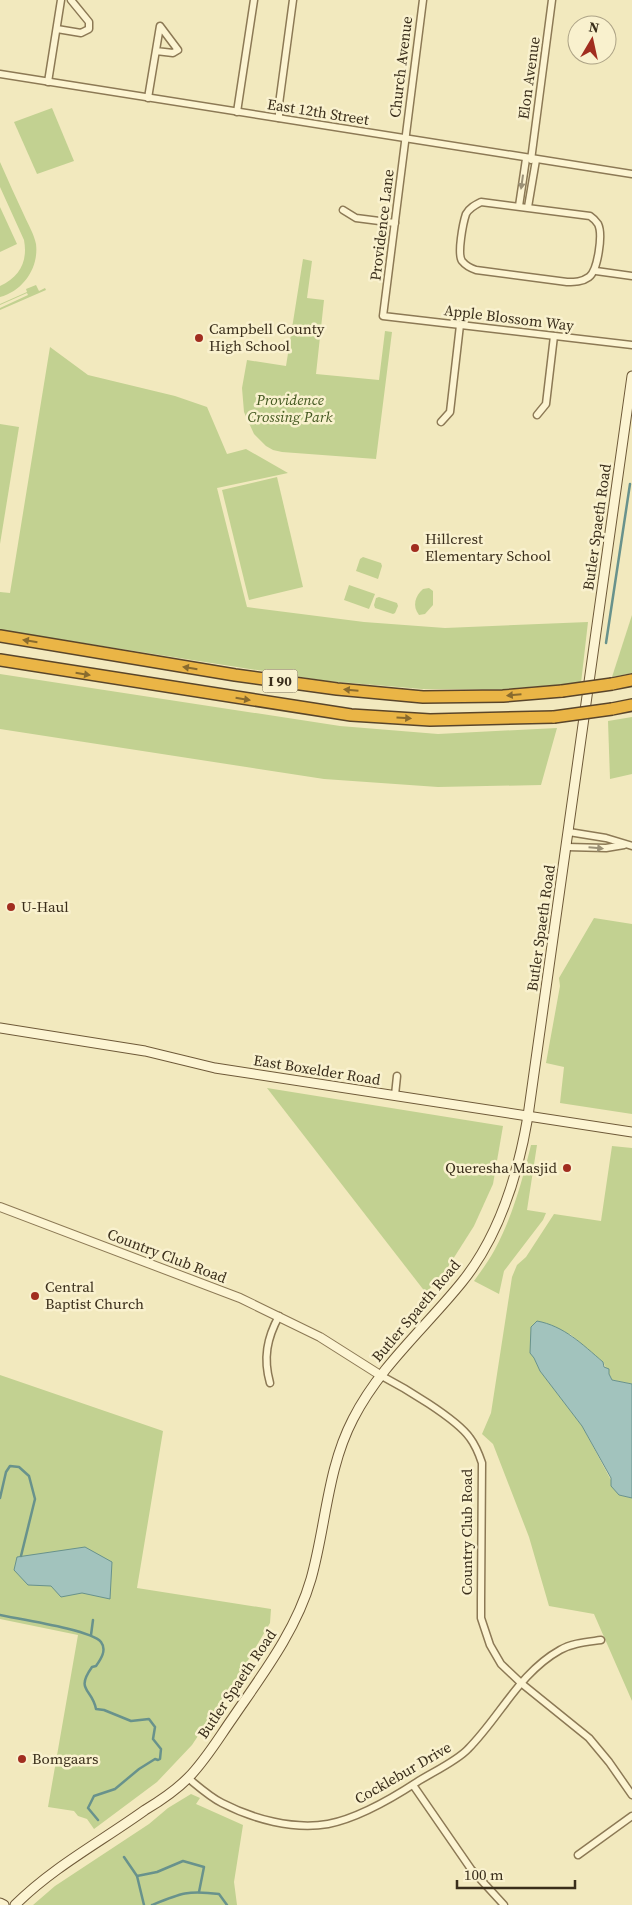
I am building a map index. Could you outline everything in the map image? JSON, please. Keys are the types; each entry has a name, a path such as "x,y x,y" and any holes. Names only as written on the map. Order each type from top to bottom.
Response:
{"highway":[{"name":"I 90","path":"0,636 235,675 337,689 423,697 504,696 562,691 632,680"},
{"name":"I 90","path":"1,660 350,715 430,720 554,717 632,705"}],"main road":[{"name":"Butler Spaeth Road","path":"15,1905 47,1877 115,1832 188,1778 218,1739 258,1681 295,1621 310,1581 320,1544 331,1479 352,1421 380,1375 463,1282 483,1251 510,1193 525,1136 528,1116 632,376"},
{"name":"East Boxelder Road","path":"0,1028 145,1051 215,1068 632,1132"},
{"path":"0,1902 4,1905"}],"street":[{"path":"48,82 61,0"},
{"path":"57,29 81,33 89,29 89,22 72,0"},
{"path":"237,112 254,0"},
{"path":"279,118 279,104 293,0"},
{"name":"Church Avenue","path":"405,138 423,0"},
{"name":"Elon Avenue","path":"531,160 552,0"},
{"path":"148,98 160,26 178,50 172,53 156,51"},
{"name":"East 12th Street","path":"0,74 405,138 531,160 632,174"},
{"name":"Providence Lane","path":"383,316 405,138"},
{"path":"519,206 531,160"},
{"path":"528,207 531,160"},
{"path":"481,202 519,206 590,216 598,223 601,233 596,271 580,282 566,282 476,270 468,267 461,260 459,253 466,213 473,206 481,202"},
{"path":"343,210 356,218 395,223"},
{"path":"596,271 632,276"},
{"name":"Apple Blossom Way","path":"383,316 632,345"},
{"path":"441,422 450,412 460,325"},
{"path":"537,415 546,404 554,336"},
{"path":"569,832 606,838 628,846"},
{"path":"567,847 606,848 628,846"},
{"path":"395,1095 397,1076"},
{"name":"Country Club Road","path":"0,1207 232,1295 279,1316 320,1337 408,1391 453,1422 470,1437 482,1463 481,1618 490,1645 501,1664 520,1683 589,1738 609,1762 632,1795"},
{"path":"270,1383 265,1355 268,1340 279,1316"},
{"name":"Cocklebur Drive","path":"188,1778 220,1802 262,1819 291,1825 311,1826 328,1824 350,1817 413,1785 467,1751 520,1683 536,1666 561,1649 601,1640"},
{"path":"413,1785 471,1869 504,1905"},
{"path":"578,1854 632,1816"}],"green space":[{"path":"52,108 74,161 37,174 14,122"},
{"path":"0,162 32,233 36,244 36,253 35,262 28,277 16,290 0,297 0,286 13,278 21,268 25,248 24,240 0,187"},
{"path":"0,207 17,244 0,252"},
{"name":"Providence Crossing Park","path":"303,259 312,261 307,298 324,300 316,374 379,380 385,331 392,332 376,459 273,450 254,434 244,412 242,388 247,360 286,366"},
{"path":"36,285 39,291 45,288 46,290 0,310 0,308 28,295 27,293 0,304 27,292 26,289"},
{"path":"50,347 88,375 175,396 207,407 227,454 246,449 288,473 217,488 247,607 364,622 445,628 588,622 581,683 503,689 422,689 327,681 0,630 0,592 10,593"},
{"path":"0,424 19,427 0,544"},
{"path":"277,477 303,587 249,600 222,490"},
{"path":"363,557 381,563 382,566 378,579 356,571 360,559"},
{"path":"349,585 375,594 369,609 344,600"},
{"path":"429,588 433,591 433,605 425,614 419,615 415,605 416,598 423,589"},
{"path":"379,597 397,603 398,606 395,613 375,608 376,598"},
{"path":"632,615 632,673 612,677"},
{"path":"0,674 340,726 438,734 557,728 541,785 438,787 324,779 0,729"},
{"path":"632,717 632,774 610,779 608,721"},
{"path":"594,918 632,924 632,1114 560,1103 564,1067 546,1063 560,986 559,978"},
{"path":"267,1088 503,1126 493,1184 474,1226 448,1267 426,1293"},
{"path":"531,1145 537,1145 527,1210 546,1213 543,1220 504,1271 499,1294 474,1281 492,1255 506,1226 520,1186"},
{"path":"612,1146 632,1148 632,1384 612,1380 603,1362 570,1334 534,1358 540,1371 582,1426 619,1495 632,1498 632,1701 594,1614 549,1606 529,1537 493,1444 482,1434 491,1413 512,1277 517,1265 526,1257 554,1214 601,1221"},
{"path":"0,1375 163,1431 137,1588 271,1609 270,1623 247,1662 192,1745 157,1782 94,1829 87,1819 78,1816 74,1811 48,1807 78,1635 0,1619"},
{"path":"191,1794 200,1798 196,1804 243,1825 234,1882 237,1905 33,1905 55,1886"}],"water":[{"path":"537,1321 556,1327 580,1342 603,1362 604,1367 609,1369 612,1380 632,1384 632,1498 619,1495 611,1486 611,1478 582,1426 540,1371 530,1353 531,1327"},
{"path":"85,1547 112,1562 110,1599 82,1593 61,1597 51,1586 28,1585 14,1570 17,1557"}],"waterway":[{"path":"606,643 630,484"},
{"path":"0,1498 6,1472 10,1466 19,1467 29,1476 35,1499 21,1556"},
{"path":"0,1615 70,1629 84,1633 101,1642 103,1645 101,1657 96,1666 92,1667 85,1681 86,1689 96,1709 104,1710 131,1721 149,1719 155,1727 153,1739 161,1749 160,1759 155,1759 139,1769 115,1789 94,1796 88,1808 98,1820"},
{"path":"91,1635 93,1620"},
{"path":"124,1857 137,1876 144,1905"},
{"path":"137,1876 157,1872 183,1861 204,1867 199,1892"},
{"path":"152,1905 178,1895 200,1892 219,1894 227,1905"}],"place":[{"name":"Campbell County High School","path":"199,338"},
{"name":"Hillcrest Elementary School","path":"415,548"},
{"name":"U-Haul","path":"11,907"},
{"name":"Queresha Masjid","path":"567,1168"},
{"name":"Central Baptist Church","path":"35,1296"},
{"name":"Bomgaars","path":"22,1759"}]}
